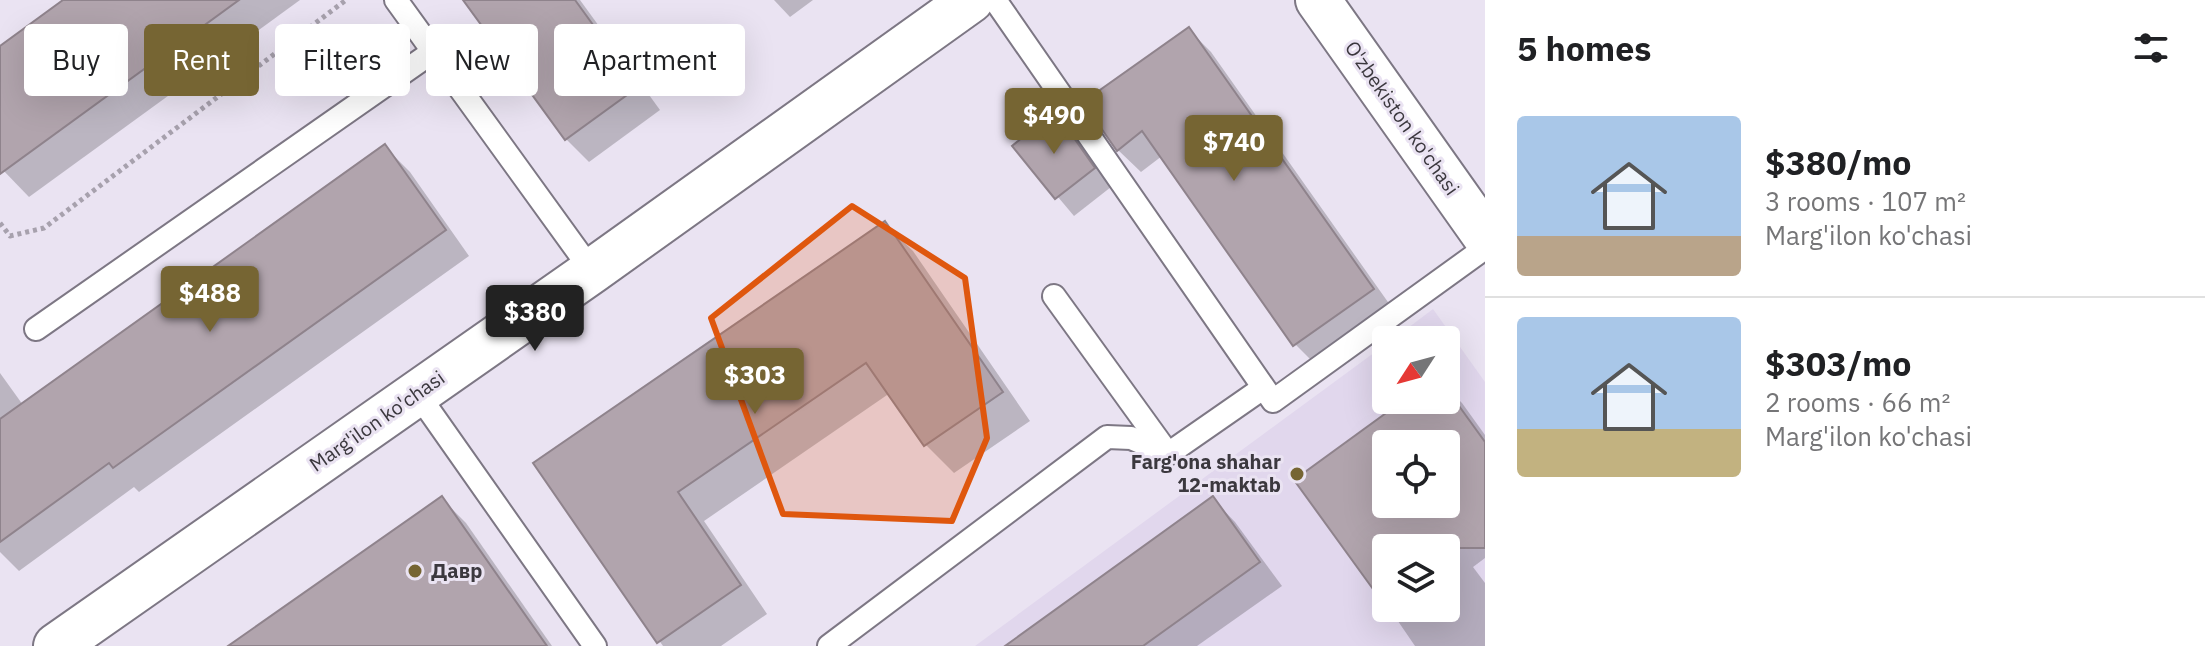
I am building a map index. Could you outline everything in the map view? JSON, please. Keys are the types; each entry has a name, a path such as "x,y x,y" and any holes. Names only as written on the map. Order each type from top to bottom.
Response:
{"street":[{"name":"Marg'ilon ko'chasi","path":"56,646 592,271 971,0"},
{"name":"O'zbekiston ko'chasi","path":"1318,0 1485,236"}],"lane":[{"path":"396,0 426,40"},
{"path":"995,0 1273,401 1485,248"},
{"path":"36,329 426,57"},
{"path":"466,96 592,271"},
{"path":"1054,296 1168,454"},
{"path":"1168,454 1263,388"},
{"path":"417,393 595,646"},
{"path":"829,646 1107,437 1131,438 1168,454"}],"path":[{"path":"0,223 10,236 44,228 346,0"}],"highlighted area":[{"path":"852,206 965,278 987,438 952,521 783,514 711,318"}],"shaded area":[{"name":"Farg'ona shahar 12-maktab","path":"1433,309 1445,326 1411,326"},
{"name":"Farg'ona shahar 12-maktab","path":"1460,347 1485,382 1485,646 975,646 1372,354 1372,414 1460,414"}],"building":[{"path":"63,0 239,0 206,24 144,24 144,69 128,81 128,24 30,24"},
{"path":"463,0 575,0 592,24 554,24 554,96 626,96 565,140 533,96 538,96 538,24 480,24"},
{"path":"1189,27 1374,289 1293,346 1142,131 1117,151 1083,102"},
{"path":"24,28 24,96 107,96 0,174 0,46"},
{"path":"1055,111 1095,168 1055,199 1012,146"},
{"path":"385,144 446,230 113,468 109,463 0,542 0,419"},
{"path":"885,221 1003,392 924,446 866,363 678,492 741,585 657,643 533,463"},
{"path":"1460,407 1485,442 1485,548 1460,548 1460,534 1372,534 1372,588 1294,480 1385,414 1460,414"},
{"name":"Давр","path":"442,496 547,646 228,646"},
{"path":"1213,496 1260,562 1143,646 1005,646"}],"place":[{"name":"Farg'ona shahar 12-maktab","path":"1297,474"},
{"name":"Давр","path":"415,571"}]}
